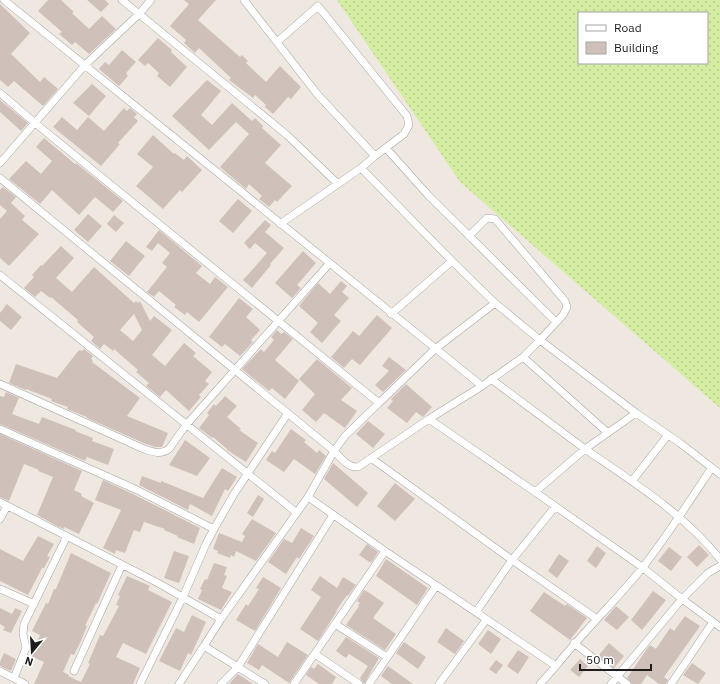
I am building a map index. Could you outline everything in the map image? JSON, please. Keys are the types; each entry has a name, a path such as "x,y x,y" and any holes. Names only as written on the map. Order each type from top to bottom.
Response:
{"street":[{"path":"4,0 482,386"},
{"path":"122,0 288,135 338,184"},
{"path":"0,163 85,65 139,14 151,0"},
{"path":"244,0 318,95 375,156"},
{"path":"277,42 317,3 407,116 409,125 404,134 361,168 280,224"},
{"path":"0,93 379,403"},
{"path":"386,148 428,195 556,322"},
{"path":"361,168 495,303 540,340 668,435 711,469 720,474"},
{"path":"0,178 288,413 334,451 348,465 355,467 358,467 482,386 523,357 566,310 567,307 565,301 495,218 487,218 469,236"},
{"path":"391,314 452,261"},
{"path":"0,384 144,449 153,452 165,452 169,449 186,424 330,264"},
{"path":"0,275 297,513"},
{"path":"179,684 221,620 308,497 334,451 345,436 435,349 495,303"},
{"path":"523,357 608,433"},
{"path":"491,379 686,522 707,542 720,560"},
{"path":"535,492 585,449 636,412"},
{"path":"140,684 183,597 214,529 234,494 288,413"},
{"path":"429,420 535,492 642,568 720,627"},
{"path":"0,429 135,489 214,529"},
{"path":"632,481 668,435"},
{"path":"371,458 512,560 597,619"},
{"path":"540,684 574,643 642,568 679,518 711,469"},
{"path":"308,497 436,586 556,666"},
{"path":"0,502 183,597 221,620"},
{"path":"0,519 7,506"},
{"path":"476,612 512,560 555,507"},
{"path":"221,684 238,667 333,515"},
{"path":"14,678 26,648 23,630 67,536"},
{"path":"294,684 385,551"},
{"path":"74,671 122,565"},
{"path":"611,684 682,599 708,573 720,566"},
{"path":"369,684 436,586"},
{"path":"0,588 34,604"},
{"path":"439,684 486,620"},
{"path":"671,684 713,622"},
{"path":"335,624 387,657"},
{"path":"574,643 627,684"},
{"path":"204,646 265,684"},
{"path":"315,654 359,684"},
{"path":"0,671 25,684"}],"green space":[{"path":"337,0 720,0 720,408 460,182"}],"building":[{"path":"48,0 61,0 89,29 102,16 116,29 89,54 75,42 72,45 59,34 62,32 38,11"},
{"path":"87,0 105,0 109,4 101,12"},
{"path":"184,0 216,0 198,20 240,57 242,55 248,61 246,63 266,82 280,66 301,87 291,99 288,97 273,114 255,95 253,98 229,80 231,78 199,48 195,53 184,43 186,40 170,26 189,4"},
{"path":"0,4 30,33 11,54 40,82 44,77 58,89 43,106 14,81 8,87 0,80"},
{"path":"158,38 172,50 171,52 187,67 170,87 157,76 159,73 148,63 145,66 138,60"},
{"path":"122,50 136,62 126,73 128,76 119,86 99,69 105,62 109,65"},
{"path":"207,80 221,91 201,115 212,125 232,103 252,121 255,118 263,126 262,128 281,145 265,163 292,186 277,202 275,200 269,207 259,199 262,196 249,184 246,189 220,167 249,134 236,122 209,150 172,116"},
{"path":"92,84 106,96 89,116 73,103"},
{"path":"0,100 28,123 21,131 0,112"},
{"path":"124,108 127,111 130,108 137,114 134,117 138,121 118,143 120,144 101,166 53,127 62,117 77,130 88,117 104,131"},
{"path":"153,135 174,154 175,153 184,160 187,156 202,170 182,192 180,190 163,209 136,186 153,167 137,154"},
{"path":"44,138 123,201 113,212 95,197 79,215 52,190 40,204 9,179 26,161 41,174 52,161 36,147"},
{"path":"3,187 16,197 11,203 25,216 22,220 39,234 9,266 0,258 0,219 7,211 0,205 0,190"},
{"path":"238,199 252,211 233,233 219,221"},
{"path":"88,214 102,226 88,242 74,230"},
{"path":"114,215 124,223 116,232 107,224"},
{"path":"265,220 271,225 265,232 284,248 252,288 243,280 267,253 255,243 250,249 244,243"},
{"path":"159,230 202,266 196,273 210,284 215,277 228,287 199,322 187,312 185,315 174,307 176,305 159,291 154,297 147,292 167,267 162,263 170,253 158,243 152,251 146,247"},
{"path":"126,241 145,256 129,276 110,261"},
{"path":"61,246 74,258 56,278 72,292 94,267 134,303 136,301 138,303 140,301 150,321 154,316 172,330 152,355 165,366 184,343 196,353 193,356 212,372 205,381 209,384 199,395 201,397 189,411 166,390 160,397 146,386 149,383 136,372 138,370 114,349 113,351 104,344 100,349 91,341 94,337 77,322 78,320 51,297 50,298 41,291 35,297 24,288 34,277 32,275 41,265 42,266","holes":["134,314 142,330 133,341 120,330"]},
{"path":"303,251 316,263 297,285 301,288 292,298 275,283"},
{"path":"341,281 347,286 342,292 349,298 334,315 341,321 322,343 310,332 318,323 299,306 318,283 330,294"},
{"path":"239,298 253,309 246,317 260,330 251,340 253,342 240,356 225,344 222,347 209,337"},
{"path":"7,304 22,317 11,330 0,321 0,313"},
{"path":"377,315 392,328 360,365 352,359 344,368 331,357 353,331 359,336"},
{"path":"277,330 281,334 284,332 293,339 275,360 299,381 285,399 272,388 269,391 242,369 261,349 264,352 274,340 271,337"},
{"path":"84,349 93,356 91,359 93,361 92,362 140,398 127,416 168,433 162,447 155,447 146,444 67,409 68,407 51,401 52,399 9,383 16,364 57,378 79,350 82,351"},
{"path":"389,357 406,370 383,392 375,385 389,371 382,366"},
{"path":"317,359 352,388 341,400 357,411 345,428 324,413 316,422 302,410 315,394 299,379"},
{"path":"406,384 432,407 423,417 416,412 407,423 387,408 393,401 391,399"},
{"path":"6,392 19,398 12,414 39,424 42,417 76,430 75,431 93,438 92,441 114,449 108,465 87,457 85,461 0,424 0,396 4,397"},
{"path":"225,396 237,406 227,417 241,429 239,430 258,443 246,462 227,450 213,437 212,438 199,428 209,415 207,413 214,404 216,406"},
{"path":"368,421 385,434 373,448 356,434"},
{"path":"291,429 306,440 304,442 317,453 319,450 326,456 315,474 294,459 284,472 266,460 272,451 275,453"},
{"path":"0,434 82,471 74,490 82,494 81,496 94,503 79,534 64,527 64,529 57,526 37,515 53,477 38,471 39,470 24,464 9,501 0,497"},
{"path":"185,440 210,458 197,476 169,465"},
{"path":"333,463 368,493 357,507 324,479"},
{"path":"222,468 237,477 228,491 225,489 212,516 190,504 188,510 139,485 142,476 161,483 161,481 203,498"},
{"path":"103,480 200,528 194,544 177,537 178,536 164,530 165,529 144,522 140,532 134,530 125,553 116,550 115,554 103,548 121,510 95,500"},
{"path":"395,483 415,499 395,521 377,506"},
{"path":"258,495 264,499 253,517 247,513"},
{"path":"252,519 276,533 256,561 236,551 234,557 231,555 230,558 217,553 218,551 213,549 219,533 242,542 245,536 242,534"},
{"path":"301,528 314,536 299,559 297,557 286,574 268,562 284,539 292,543"},
{"path":"38,536 54,544 47,556 50,557 44,568 42,568 28,595 0,581 0,549 23,561"},
{"path":"367,544 378,552 371,563 359,555"},
{"path":"699,545 709,555 697,567 687,557"},
{"path":"597,546 606,553 596,568 587,561"},
{"path":"669,547 682,557 671,571 658,561"},
{"path":"174,551 189,556 179,583 164,578"},
{"path":"71,553 111,573 85,626 87,626 81,641 74,655 71,654 63,672 69,675 68,676 81,682 90,664 88,663 100,635 103,636 119,606 116,605 120,596 118,595 127,576 150,586 148,590 172,602 146,654 123,643 116,657 140,668 133,684 34,684 44,662 31,656 40,635 32,631 46,603 48,604 54,589 56,589"},
{"path":"559,554 569,561 557,578 548,571"},
{"path":"386,559 428,588 417,605 376,576"},
{"path":"214,563 227,567 224,575 227,576 222,588 232,592 221,610 198,599 202,590 200,589 205,579 207,580"},
{"path":"320,576 337,588 343,577 356,585 336,611 318,641 300,629 321,597 311,590"},
{"path":"263,577 281,588 255,631 236,620 246,604 248,606 259,589 256,588"},
{"path":"364,590 384,603 373,618 396,634 385,650 346,625 359,606 358,605 360,603 357,601"},
{"path":"653,591 666,600 642,630 631,620"},
{"path":"544,592 565,606 567,604 587,618 570,640 530,611"},
{"path":"616,606 629,617 617,630 604,620"},
{"path":"0,608 12,614 15,608 22,611 11,633 3,630 5,627 0,624"},
{"path":"192,615 206,622 191,655 188,653 180,671 159,661 176,628 184,632"},
{"path":"685,616 700,626 664,677 668,680 666,684 659,684 647,675 641,684 632,684 627,678 650,645 656,649 670,628 674,631"},
{"path":"446,628 464,641 455,654 437,642"},
{"path":"488,630 501,639 491,654 478,644"},
{"path":"346,637 379,658 364,684 360,678 368,666 349,654 346,658 336,651"},
{"path":"287,642 308,655 289,683 262,665 259,670 247,663 258,644 278,657"},
{"path":"404,642 426,657 418,669 396,653"},
{"path":"609,643 624,656 614,668 598,656"},
{"path":"518,650 529,657 518,674 507,666"},
{"path":"4,653 16,659 11,671 0,666"},
{"path":"580,659 588,666 579,677 570,670"},
{"path":"496,660 503,665 496,674 489,669"},
{"path":"692,663 706,673 698,684 683,675"},
{"path":"318,664 336,677 332,684 319,684 306,675 311,667 314,669"},
{"path":"388,666 413,684 392,684 381,676"},
{"path":"238,674 253,684 229,684"}]}
